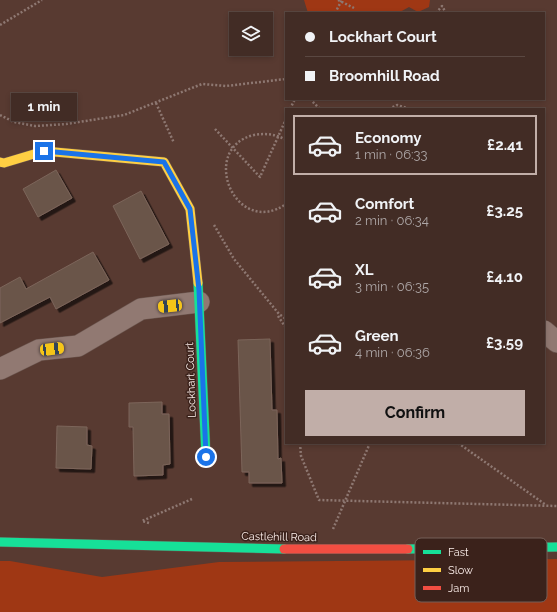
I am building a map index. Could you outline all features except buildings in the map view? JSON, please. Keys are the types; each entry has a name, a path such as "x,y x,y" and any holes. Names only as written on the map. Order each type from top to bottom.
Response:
{"main road":[{"name":"Lockhart Court","path":"0,162 4,163 44,151 164,162 190,209 200,302 206,457"},
{"name":"Castlehill Road","path":"0,542 324,550 415,549"},
{"name":"Castlehill Road","path":"547,548 557,548"}],"street":[{"path":"0,369 39,350 78,346 141,309 200,302"},
{"path":"545,331 557,342"}],"path":[{"path":"0,25 42,0"},
{"path":"335,12 340,0 354,8"},
{"path":"437,12 442,6 445,12"},
{"path":"0,115 14,122 35,126 66,124 124,115 202,84 226,86 285,79"},
{"path":"311,100 319,108"},
{"path":"391,108 397,105 407,108"},
{"path":"215,129 260,177 285,121"},
{"path":"285,140 262,134 251,136 241,141 233,149 228,158 226,180 236,199 244,206 264,212 274,210 285,204"},
{"path":"278,316 285,326"},
{"path":"300,444 301,456 319,500 557,506"},
{"path":"324,550 370,444"},
{"path":"459,444 546,506"}],"shaded area":[{"path":"304,0 430,0 429,7 418,12 409,7 400,12 308,12"},
{"path":"547,559 557,559 557,612 0,612 0,561 10,561 102,577 219,562 415,560 415,602 547,602"}],"traffic: fast":[{"path":"198,283 206,457"},
{"path":"0,542 284,549"},
{"path":"547,547 557,547"},
{"path":"408,549 415,549"}],"traffic: slow":[{"path":"0,162 4,163 44,151 164,162 190,209 198,283"}],"traffic: jam":[{"path":"284,549 408,549"}],"route":[{"path":"44,151 164,162 190,209 199,290 206,457"}]}
